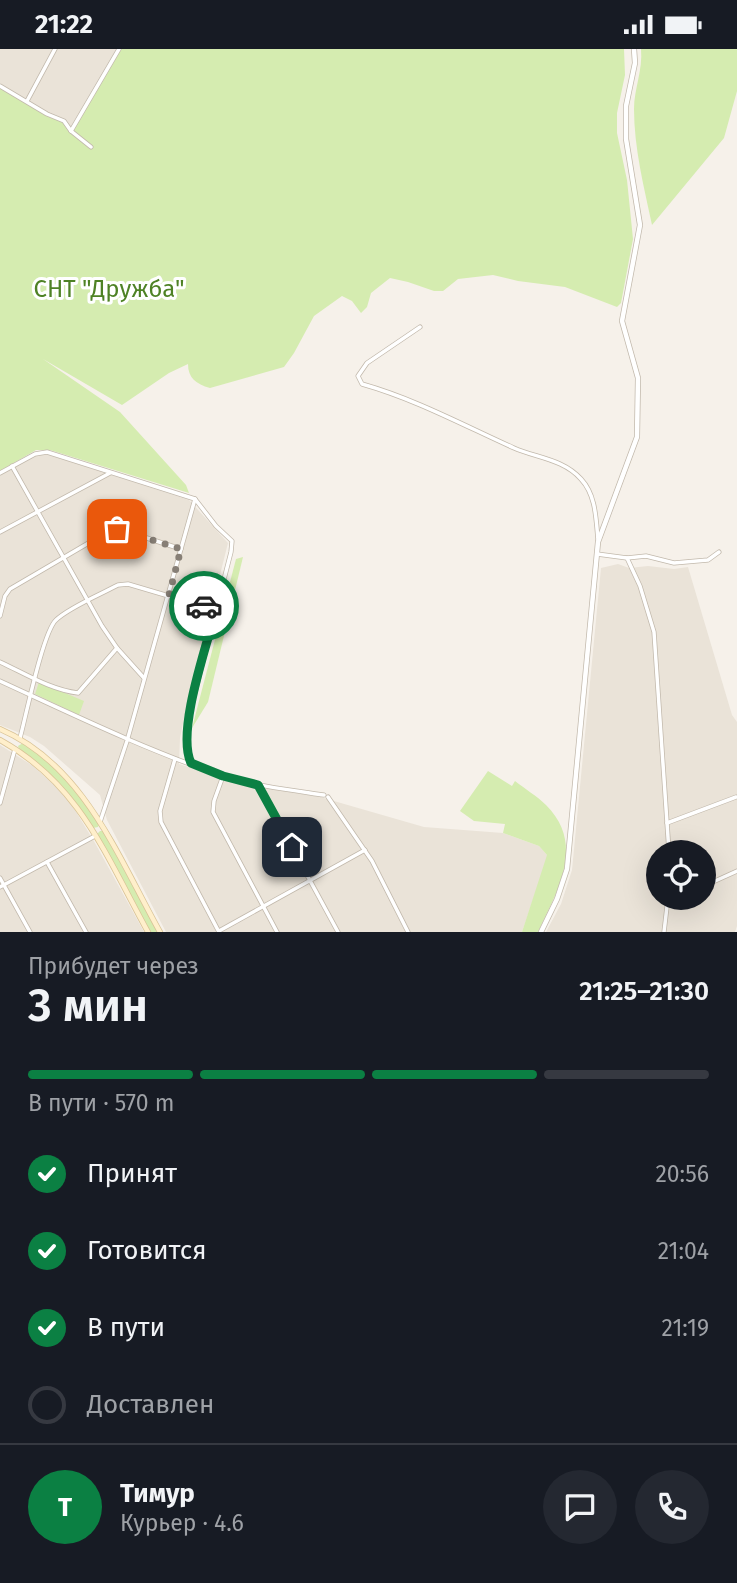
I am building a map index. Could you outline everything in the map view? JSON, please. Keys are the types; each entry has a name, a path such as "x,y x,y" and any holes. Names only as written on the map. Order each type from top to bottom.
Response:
{"main road":[{"path":"0,729 20,738 59,768 75,785 101,825 160,932"},
{"path":"15,749 20,738"},
{"path":"0,740 56,781 94,834 148,932"},
{"path":"94,834 101,825"}],"street":[{"path":"27,101 55,49"},
{"path":"71,131 119,49"},
{"path":"598,542 637,437 638,378 622,321 640,225 626,139 626,106 635,63 634,49"},
{"path":"0,86 64,121 71,131 91,146"},
{"path":"420,327 367,363 358,376 362,384 391,392 520,450 568,467 583,481 595,507 598,542 566,869 557,899 541,932"},
{"path":"0,473 35,454 47,452 195,499 233,544 186,729 191,763"},
{"path":"12,466 117,648 144,678"},
{"path":"0,532 110,473"},
{"path":"101,825 195,499"},
{"path":"0,616 5,596 10,589 117,529 181,549"},
{"path":"597,554 627,558 646,556 674,563 708,560 719,552"},
{"path":"627,558 640,586 654,632 668,840"},
{"path":"20,738 35,678 55,620 118,585 128,584 216,610"},
{"path":"0,662 78,693 117,648"},
{"path":"0,681 127,741 223,776 258,785 326,796 365,850 408,932"},
{"path":"0,803 15,749"},
{"path":"175,759 160,811 161,822 218,932 365,850"},
{"path":"223,776 213,812 277,932"},
{"path":"258,785 338,932"},
{"path":"667,823 737,797"},
{"path":"2,885 94,834"},
{"path":"47,862 86,932"},
{"path":"716,881 737,871"},
{"path":"0,878 30,932"},
{"path":"664,932 668,910"}],"shaded area":[{"path":"0,49 122,49 72,135 0,91"},
{"path":"39,454 50,455 189,500 228,543 184,718 179,764 238,783 320,797 424,827 503,833 539,846 548,856 522,932 166,932 107,820 100,795 44,746 0,725 0,475"},
{"path":"618,564 629,568 688,567 732,715 737,722 735,932 546,932 561,904 572,870 601,568"},
{"path":"0,745 33,766 67,797 144,932 0,932"}],"green space":[{"name":"СНТ \"Дружба\"","path":"119,49 624,49 625,75 617,113 617,133 627,180 633,239 621,303 617,307 565,287 493,275 458,279 443,291 434,291 390,278 371,293 367,307 361,313 352,301 342,296 314,316 284,367 210,388 194,380 189,373 188,364 169,373 122,405 43,359 120,412 186,485 189,493 50,450 36,450 0,471 0,86 64,121 71,131"},
{"path":"641,49 737,49 737,91 724,138 652,225 634,124"},
{"path":"243,557 208,702 192,728 236,559"},
{"path":"39,682 84,701 79,715 35,694"},
{"path":"23,743 65,779 99,824 98,827 93,828 60,785 19,749 18,746"},
{"path":"488,771 512,786 515,781 546,805 558,820 564,836 564,868 538,932 522,932 547,855 539,846 503,833 505,824 474,821 460,811"},
{"path":"103,831 158,932 150,932 97,834"}],"way so far":[{"path":"117,529 181,549 169,595 204,606"}],"route":[{"path":"204,606 216,610 186,729 188,757 191,763 223,776 258,785 292,847"}]}
